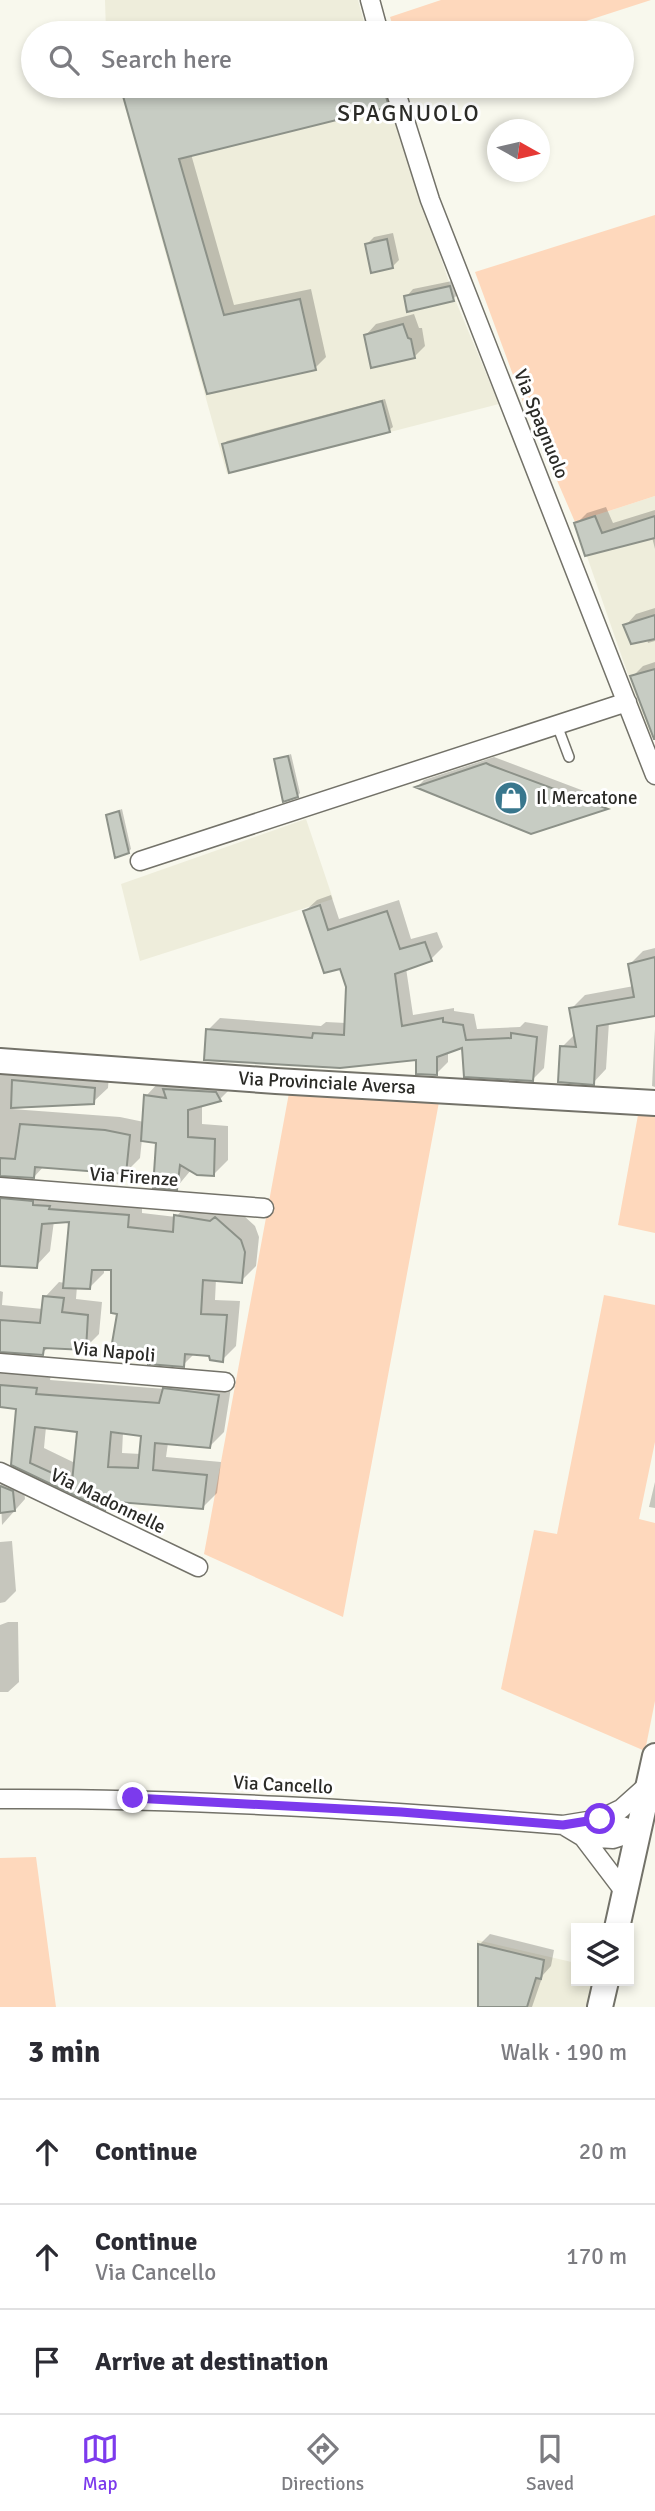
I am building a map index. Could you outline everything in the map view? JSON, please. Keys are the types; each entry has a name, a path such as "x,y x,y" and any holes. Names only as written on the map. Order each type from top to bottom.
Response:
{"street":[{"path":"370,0 376,21"},
{"name":"Via Spagnuolo","path":"398,98 430,201 627,702 642,753 655,775"},
{"path":"140,861 627,702"},
{"name":"Via Provinciale Aversa","path":"0,1061 275,1081 655,1103"},
{"name":"Via Firenze","path":"0,1187 264,1208"},
{"name":"Via Napoli","path":"0,1363 225,1382"},
{"name":"Via Madonnelle","path":"0,1472 198,1567"},
{"path":"563,1825 600,1819 621,1809 653,1767"},
{"path":"618,1923 653,1767"},
{"name":"Via Cancello","path":"0,1799 133,1798 401,1812 563,1825"},
{"path":"600,1819 638,1831"},
{"path":"563,1825 583,1837 624,1891"},
{"path":"583,1837 613,1839 638,1831"},
{"path":"600,2007 605,1986"}],"lane":[{"path":"557,725 569,757"}],"shaded area":[{"path":"105,0 358,0 364,21 106,21"},
{"path":"441,0 651,0 586,21 391,21 390,17"},
{"path":"122,98 387,98 454,297 499,404 227,474"},
{"path":"655,215 655,496 575,522 523,402 475,272"},
{"path":"655,496 655,736 650,738 575,522"},
{"path":"306,819 333,899 140,961 121,884"},
{"path":"289,1093 439,1102 343,1617 204,1554"},
{"path":"638,1115 655,1116 655,1233 618,1225"},
{"path":"604,1295 655,1305 655,1442 639,1519 655,1523 655,1701 645,1751 501,1689 534,1530 557,1534"},
{"path":"36,1857 56,2007 0,2007 0,1858"},
{"path":"477,1940 571,1962 571,1986 601,1986 596,2007 496,2007 479,2002"}],"building":[{"path":"124,98 386,98 389,107 179,159 224,315 300,299 316,370 207,394"},
{"path":"387,239 393,268 371,273 365,244"},
{"path":"450,286 454,301 407,312 404,296"},
{"path":"403,324 408,338 411,339 415,358 371,368 364,335"},
{"path":"382,401 390,432 229,473 222,444"},
{"path":"595,516 602,533 655,516 655,538 585,556 574,523"},
{"path":"655,615 655,639 631,644 623,625"},
{"path":"655,669 655,739 654,739 630,676"},
{"path":"288,756 298,797 283,802 274,759"},
{"name":"Il Mercatone","path":"486,763 608,809 531,834 415,787"},
{"path":"119,811 129,853 115,858 106,815"},
{"path":"320,905 328,930 387,911 400,949 425,942 432,961 395,974 402,1026 443,1018 443,1022 463,1025 466,1040 511,1038 511,1033 537,1037 533,1081 464,1077 462,1048 437,1057 437,1075 416,1074 416,1060 340,1068 204,1060 206,1029 312,1038 313,1033 344,1035 346,987 340,969 324,973 303,911"},
{"path":"655,957 655,1016 597,1026 594,1085 558,1082 560,1046 576,1047 569,1008 634,997 628,964"},
{"path":"12,1080 95,1088 94,1104 11,1108"},
{"path":"163,1089 216,1092 221,1101 188,1110 188,1137 215,1139 214,1176 197,1175 180,1165 177,1190 153,1188 156,1143 141,1141 144,1095 166,1098"},
{"path":"20,1124 105,1130 130,1135 126,1174 35,1167 34,1178 0,1176 0,1158 15,1159"},
{"path":"0,1198 33,1201 33,1205 50,1206 49,1209 129,1215 128,1227 173,1232 174,1215 210,1221 215,1217 241,1240 245,1252 242,1283 203,1280 201,1314 227,1315 223,1362 210,1360 209,1356 185,1354 184,1367 148,1364 148,1359 110,1355 117,1314 111,1313 111,1270 92,1270 90,1289 63,1288 69,1222 42,1224 37,1268 0,1266"},
{"path":"43,1296 64,1298 62,1312 88,1315 86,1350 44,1348 43,1355 0,1352 0,1320 40,1323"},
{"path":"0,1385 37,1388 36,1394 159,1403 163,1388 219,1395 210,1448 155,1443 153,1470 207,1475 203,1509 106,1501 105,1510 11,1465 16,1409 0,1407","holes":["35,1427 77,1432 72,1482 30,1463","111,1432 141,1436 138,1468 108,1467"]},
{"path":"0,1486 13,1491 15,1511 0,1513"},
{"path":"478,1944 544,1960 541,1979 536,1978 527,2007 478,2007"}],"place":[{"name":"Il Mercatone","path":"511,798"}],"district":[{"name":"SPAGNUOLO","path":"409,113"}],"route":[{"path":"133,1798 401,1812 563,1825 600,1819"}]}
